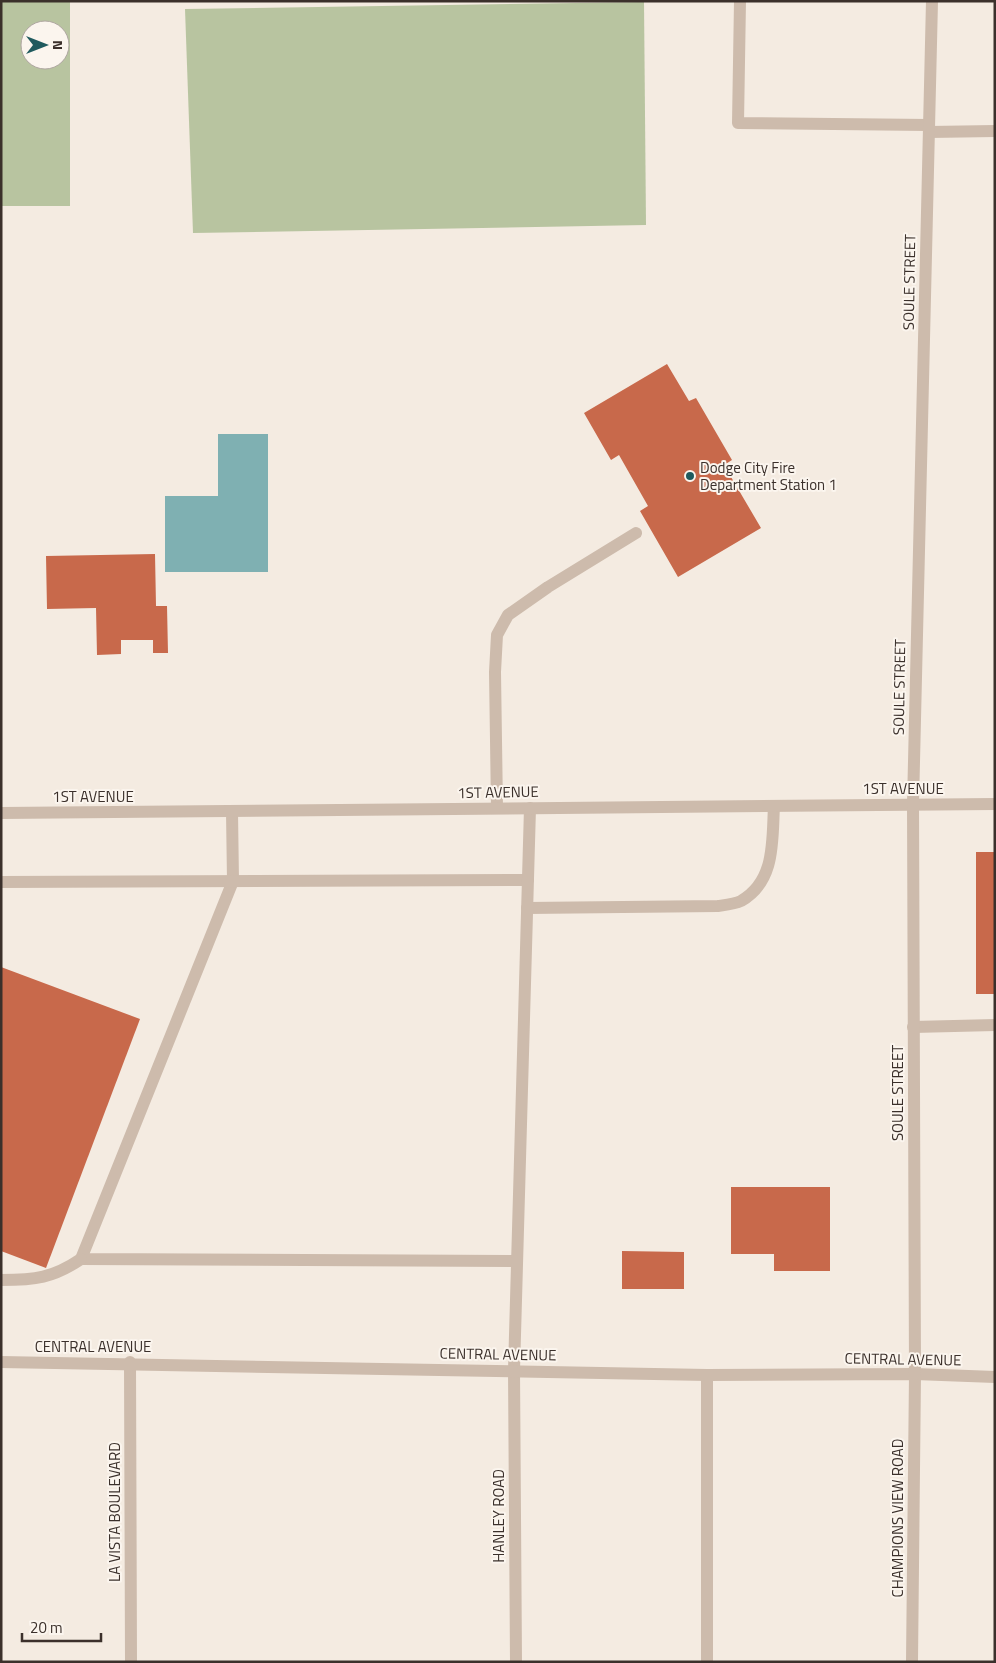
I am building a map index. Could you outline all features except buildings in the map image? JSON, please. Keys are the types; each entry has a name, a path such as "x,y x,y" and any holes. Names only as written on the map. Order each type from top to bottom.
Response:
{"street":[{"path":"740,1 738,123 995,131"},
{"name":"SOULE STREET","path":"915,1374 913,804 932,1"},
{"path":"497,808 495,672 497,635 508,615 548,587 636,534"},
{"name":"1ST AVENUE","path":"1,813 995,804"},
{"path":"527,908 718,906 740,901 760,884 772,860 774,806"},
{"name":"HANLEY ROAD","path":"516,1662 514,1370 530,808"},
{"path":"1,1280 34,1280 62,1272 81,1259 233,881 232,812"},
{"path":"1,882 528,880"},
{"path":"913,1027 995,1024"},
{"path":"81,1259 517,1261"},
{"name":"CENTRAL AVENUE","path":"1,1362 130,1362 706,1374 915,1374 995,1377"},
{"name":"LA VISTA BOULEVARD","path":"130,1362 131,1662"},
{"path":"706,1374 708,1662"},
{"name":"CHAMPIONS VIEW ROAD","path":"912,1662 915,1374"}],"green space":[{"path":"1,1 70,1 70,20 20,20 20,70 70,70 70,206 1,206"},
{"path":"644,2 646,225 193,233 185,9"}],"water":[{"path":"218,434 268,434 268,572 165,572 165,496 218,496"}],"place":[{"name":"Dodge City Fire Department Station 1","path":"690,476"}]}
